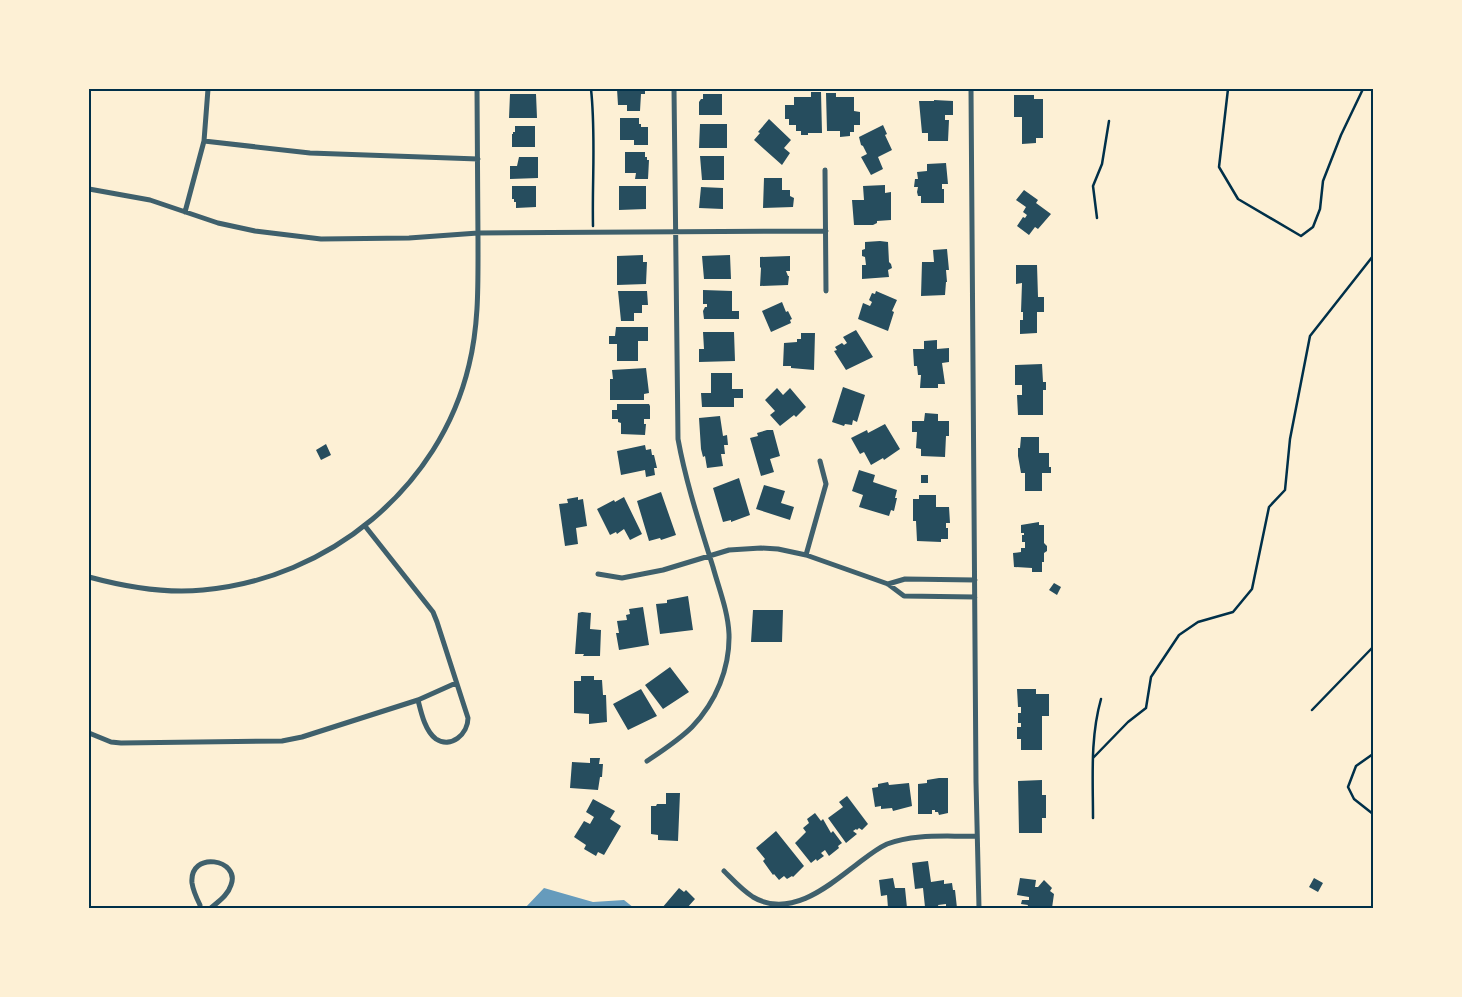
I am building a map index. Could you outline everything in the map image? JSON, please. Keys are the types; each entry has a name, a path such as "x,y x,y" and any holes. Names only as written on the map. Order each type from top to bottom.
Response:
{"street":[{"path":"185,212 204,141 208,89"},
{"path":"89,577 114,584 156,590 203,590 234,586 269,577 303,564 331,550 365,526 393,501 410,482 428,458 451,417 462,391 469,366 478,314 477,89"},
{"path":"647,761 692,727 708,707 723,676 728,634 723,600 682,464 678,439 674,89"},
{"path":"971,89 979,908"},
{"path":"204,141 310,153 478,158"},
{"path":"825,170 826,291"},
{"path":"89,189 150,200 218,223 255,231 321,239 409,238 478,233 826,231"},
{"path":"806,555 826,484 820,461"},
{"path":"365,526 433,612 438,622 468,718 468,726 463,735 446,742 436,739 429,730 422,715 418,700"},
{"path":"598,574 622,578 663,570 729,550 761,548 806,555 888,584 904,596 975,597"},
{"path":"888,584 905,579 975,580"},
{"path":"89,733 111,742 121,743 282,741 302,738 418,700 456,683"},
{"path":"724,871 745,892 755,898 766,902 794,902 824,890 874,851 893,842 917,837 977,836"},
{"path":"200,908 192,884 193,874 198,867 206,862 215,861 223,864 230,872 232,883 226,895 211,908"}],"path":[{"path":"591,89 595,118 592,183 593,232"},
{"path":"1228,89 1219,167 1238,199 1301,236 1312,227 1320,209 1324,181 1341,135 1363,89"},
{"path":"1097,218 1093,186 1102,164 1109,120"},
{"path":"1093,758 1128,722 1146,708 1151,677 1180,635 1198,622 1234,612 1252,589 1269,507 1285,490 1290,439 1310,336 1373,256"},
{"path":"1312,710 1373,647"},
{"path":"1093,818 1095,720 1101,699"},
{"path":"1373,754 1356,766 1348,787 1354,799 1373,814"}],"water":[{"path":"544,888 593,902 624,900 634,908 525,908"}],"building":[{"path":"617,89 645,89 645,94 641,94 640,111 627,111 627,105 618,105"},
{"path":"811,92 821,92 822,133 801,135 801,131 796,131 796,125 789,125 789,119 785,119 785,105 794,105 794,97 811,97"},
{"path":"826,93 836,93 836,97 854,97 854,111 860,112 860,125 854,125 854,132 850,132 850,136 840,137 840,131 827,131"},
{"path":"510,94 536,94 537,118 509,118"},
{"path":"703,94 722,94 722,115 699,115 699,102 703,99"},
{"path":"1014,95 1034,95 1034,99 1043,99 1043,138 1036,138 1036,143 1022,144 1022,117 1014,117"},
{"path":"919,101 953,101 953,115 945,115 945,120 949,120 948,141 928,141 928,133 922,133"},
{"path":"620,118 639,118 641,127 648,127 648,145 634,145 634,140 620,140"},
{"path":"769,119 791,140 784,148 790,153 782,165 754,140"},
{"path":"700,124 727,124 727,148 699,148"},
{"path":"883,125 887,134 885,135 892,150 878,157 883,169 871,175 861,157 867,154 861,145 859,137"},
{"path":"515,126 535,126 535,147 512,147 512,134 515,132"},
{"path":"625,152 645,152 645,157 649,160 648,179 635,179 636,173 625,173"},
{"path":"700,156 724,156 724,180 702,180"},
{"path":"519,157 538,157 538,178 510,179 510,166 517,166"},
{"path":"946,163 948,184 942,184 944,203 921,203 921,196 918,196 917,192 918,187 914,187 915,179 918,179 917,172 927,171 927,164"},
{"path":"764,178 782,178 782,190 790,190 790,196 794,198 793,207 763,208"},
{"path":"885,185 885,193 891,192 891,220 877,221 873,225 854,225 852,200 864,200 863,186"},
{"path":"512,186 536,186 536,207 516,208 516,202 512,199"},
{"path":"619,186 646,186 646,209 619,210"},
{"path":"701,187 723,188 723,209 699,208"},
{"path":"1024,190 1038,200 1036,203 1051,214 1038,229 1035,227 1029,235 1017,226 1023,217 1025,218 1027,215 1023,212 1026,207 1016,200"},
{"path":"865,242 888,242 889,262 892,268 888,270 889,277 862,279 862,265 866,265 865,257 862,256"},
{"path":"947,249 949,270 946,270 945,295 921,296 922,262 934,262 933,250"},
{"path":"643,255 643,262 647,262 646,284 617,285 617,256"},
{"path":"730,255 731,279 704,279 702,256"},
{"path":"790,256 790,271 786,271 789,276 788,285 760,286 760,257"},
{"path":"1016,265 1037,265 1038,297 1044,297 1044,312 1037,312 1037,333 1020,334 1020,320 1023,320 1023,312 1021,312 1022,283 1016,284"},
{"path":"703,290 732,291 732,311 739,311 739,319 704,319 703,311 707,304 703,304"},
{"path":"618,291 647,291 648,305 642,305 642,313 634,313 634,321 621,321"},
{"path":"876,291 897,300 892,311 894,312 888,331 858,319 863,303 870,306 872,302 869,300 872,293 875,294"},
{"path":"782,302 786,312 788,311 792,319 790,320 791,323 771,332 762,311"},
{"path":"616,327 648,327 648,341 638,341 638,361 617,361 617,344 609,344 609,336 615,336"},
{"path":"856,330 873,357 846,370 834,351 837,350 835,347 842,343 844,345 847,343 843,337"},
{"path":"703,332 734,332 735,361 699,362 699,349 704,349"},
{"path":"801,333 815,333 814,370 783,366 784,343 797,342 797,339 801,339"},
{"path":"937,340 937,349 949,348 949,362 942,363 945,384 938,384 938,388 920,388 921,375 918,375 917,366 914,366 913,349 924,349 924,341"},
{"path":"1042,364 1043,382 1046,382 1046,390 1043,390 1043,415 1018,415 1017,395 1022,395 1022,385 1015,385 1015,365"},
{"path":"646,368 649,393 644,394 644,400 610,400 610,379 613,379 612,370"},
{"path":"711,373 732,373 732,389 743,389 743,398 734,398 734,407 702,407 701,393 711,393"},
{"path":"843,387 865,395 857,422 853,420 852,425 845,424 844,426 832,422"},
{"path":"777,388 783,395 790,388 806,407 796,417 794,415 780,426 770,415 775,411 765,400"},
{"path":"617,404 649,404 650,419 644,419 644,424 646,424 645,435 621,434 621,423 618,422 618,419 612,419 612,410 617,410"},
{"path":"925,413 938,414 938,421 949,421 949,436 946,436 945,457 921,456 921,449 916,448 917,432 912,432 912,421 924,421"},
{"path":"720,416 723,436 727,435 728,445 724,445 725,454 721,454 723,466 707,468 705,456 703,457 701,449 699,418"},
{"path":"885,424 900,449 884,460 883,458 871,465 864,452 860,454 851,438 867,430 868,433"},
{"path":"773,430 780,456 770,459 774,472 761,476 750,438 758,436 757,433"},
{"path":"1021,437 1039,437 1039,453 1049,453 1051,473 1042,473 1042,491 1025,491 1025,473 1021,473 1018,456"},
{"path":"326,444 331,455 321,460 316,450"},
{"path":"645,445 646,450 651,449 652,455 654,455 657,468 654,468 655,475 646,477 645,470 621,475 617,451"},
{"path":"859,470 875,475 873,482 897,490 894,511 891,510 889,516 859,507 863,495 852,491"},
{"path":"921,475 928,475 928,483 921,483"},
{"path":"739,478 750,515 731,522 731,520 723,522 713,488"},
{"path":"764,485 785,491 781,503 794,507 790,520 756,509"},
{"path":"661,492 676,535 661,540 660,538 649,541 637,501"},
{"path":"919,495 936,495 936,507 949,507 950,523 946,523 948,539 941,539 941,542 917,541 916,521 913,521 913,499 919,499"},
{"path":"578,497 578,500 583,499 587,526 576,528 578,544 565,546 559,504 568,503 567,499"},
{"path":"624,497 642,534 630,540 624,529 617,534 616,532 610,535 597,509"},
{"path":"1039,522 1039,525 1044,525 1044,543 1047,546 1047,551 1044,553 1044,562 1042,562 1042,572 1032,572 1032,568 1014,567 1013,553 1021,552 1021,548 1025,548 1025,542 1022,542 1022,535 1024,533 1021,533 1021,525"},
{"path":"1054,583 1061,587 1057,595 1049,590"},
{"path":"688,596 693,630 660,634 656,604 667,603 667,600"},
{"path":"643,607 649,645 619,650 616,633 619,633 617,621 627,620 626,615 630,614 629,609"},
{"path":"753,610 783,610 782,642 751,642"},
{"path":"578,613 591,613 590,629 601,630 600,656 575,654"},
{"path":"670,667 689,692 663,709 645,685"},
{"path":"581,676 594,676 594,680 602,680 603,695 606,695 607,722 589,724 589,714 574,713 574,681 581,681"},
{"path":"641,689 657,716 628,730 613,704"},
{"path":"1017,689 1036,689 1036,694 1049,694 1049,716 1042,716 1042,750 1021,750 1021,739 1017,739 1017,727 1021,727 1021,723 1018,723 1018,713 1021,713 1021,707 1018,707"},
{"path":"590,758 600,758 599,764 603,764 598,790 570,788 572,762 590,763"},
{"path":"948,778 948,813 939,815 938,812 932,810 932,814 918,814 918,784 927,783 927,780"},
{"path":"1042,780 1042,795 1046,795 1046,818 1042,818 1042,833 1019,833 1018,781"},
{"path":"888,782 889,785 909,783 912,806 893,811 892,808 881,809 881,806 875,807 872,788 878,787 878,784"},
{"path":"666,793 680,793 678,841 658,840 658,835 651,834 651,806 666,804"},
{"path":"847,796 868,824 862,830 859,828 853,831 857,834 846,843 828,818 843,807 839,802"},
{"path":"593,799 615,811 610,819 621,826 604,855 598,852 596,856 584,849 586,845 574,837 584,821 590,824 594,817 586,812"},
{"path":"815,813 821,821 823,819 831,833 833,831 842,843 829,856 825,850 821,853 824,856 811,863 795,843 806,832 803,828 809,823 807,819"},
{"path":"776,831 804,866 793,877 787,879 784,876 779,880 773,875 763,861 765,859 756,848"},
{"path":"928,861 931,882 944,880 944,884 952,883 953,890 955,890 957,908 946,908 946,904 938,905 939,908 925,907 923,888 915,889 912,863"},
{"path":"893,878 895,888 905,888 907,908 888,908 887,895 881,896 879,880"},
{"path":"1020,878 1036,880 1035,887 1038,887 1044,880 1052,888 1050,891 1054,894 1052,908 1027,908 1028,905 1021,904 1022,900 1029,900 1029,897 1017,895"},
{"path":"1314,878 1323,883 1318,892 1309,887"},
{"path":"679,888 684,892 686,890 695,899 687,908 662,908"}]}
